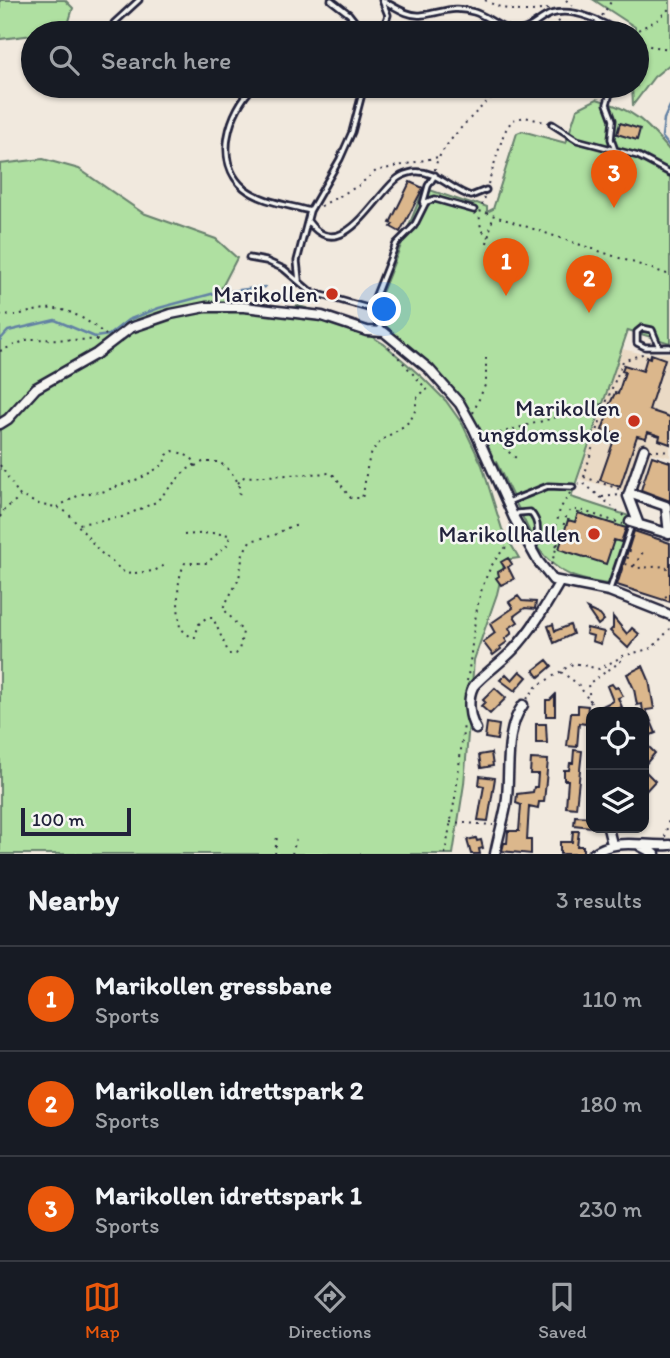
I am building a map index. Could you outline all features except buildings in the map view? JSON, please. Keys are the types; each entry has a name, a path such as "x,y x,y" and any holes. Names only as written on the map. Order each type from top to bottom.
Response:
{"street":[{"path":"0,424 8,419 36,388 96,354 130,328 149,320 206,307 244,307 315,315 381,332 429,369 460,404 479,440 519,537 532,551 544,572 559,583 610,591 670,615"},
{"path":"629,494 666,506 669,534 632,525 628,496 644,449"},
{"path":"476,729 472,723 470,709 471,691 535,625 559,583"},
{"path":"495,854 506,806 512,735 516,715 523,705"},
{"path":"609,833 612,845"},
{"path":"639,846 667,842"},
{"path":"593,854 602,848 627,843 655,854"}],"lane":[{"path":"116,21 139,0"},
{"path":"331,0 354,21"},
{"path":"382,0 408,14 421,16 447,9 470,11 494,21"},
{"path":"382,0 388,15 386,21"},
{"path":"539,21 559,13 597,21"},
{"path":"244,98 234,117 226,144 228,163 245,188 262,198 310,211"},
{"path":"361,98 352,132 340,159 310,211 297,261 299,280 303,287 311,292 375,310"},
{"path":"609,98 607,104 613,120 611,139 615,150"},
{"path":"552,124 576,140 638,156 670,173"},
{"path":"308,221 319,233 338,235 372,209 398,178 419,172 435,175 461,193 477,196 486,190"},
{"path":"422,210 424,196 435,175"},
{"path":"381,332 376,320 374,300 393,249 414,226 426,202 433,198 474,210"},
{"path":"249,258 274,264 299,280"},
{"path":"659,347 652,330 646,327 637,332 639,345 659,347 670,348"},
{"path":"506,502 548,486 573,487"},
{"path":"513,518 524,512 530,512 535,517 538,531 532,551"},
{"path":"610,591 632,525"}],"path":[{"path":"485,0 495,6 525,13 551,8 559,13 561,21"},
{"path":"566,0 576,9"},
{"path":"603,16 612,0"},
{"path":"649,24 670,8"},
{"path":"649,44 660,49 670,49"},
{"path":"435,175 438,157 489,98"},
{"path":"488,237 482,231 478,219 504,133 512,120 525,117 552,124"},
{"path":"310,211 358,186 376,171 438,157"},
{"path":"486,214 670,275"},
{"path":"487,243 494,216"},
{"path":"0,316 55,309 82,318 104,334"},
{"path":"381,332 430,394"},
{"path":"0,351 29,339 111,341"},
{"path":"557,546 553,540 560,509 573,487 582,482 606,403 623,361 645,353"},
{"path":"469,419 484,390 486,358"},
{"path":"238,482 244,477 331,472 341,481 345,493 351,498 362,498 370,456 378,443 411,421 417,410 416,399 425,390"},
{"path":"479,440 606,403"},
{"path":"499,433 505,449 516,458"},
{"path":"644,449 670,452"},
{"path":"57,507 81,494 103,492 141,478 163,465 166,455 173,451 195,461 194,466"},
{"path":"79,524 122,517 156,502 186,470 203,462 219,463 229,469 238,482 239,496"},
{"path":"0,465 20,496 68,513 100,552 126,574 154,571 165,565"},
{"path":"583,477 619,489"},
{"path":"582,482 632,525"},
{"path":"600,497 629,494"},
{"path":"0,517 20,496"},
{"path":"544,572 551,565 567,514 571,510 580,510 632,525"},
{"path":"184,535 230,535 228,544 207,563 185,563 180,572 179,614 180,628 191,637 195,637 199,624 206,618 213,618 229,654 236,654 240,650 243,632 223,608 239,579 243,553 250,541 299,525"},
{"path":"450,531 519,537"},
{"path":"466,685 482,587 502,551 519,537"},
{"path":"630,550 626,564 648,568 665,566 670,571"},
{"path":"634,566 643,552"},
{"path":"648,568 650,573"},
{"path":"666,597 670,594"},
{"path":"523,705 536,687 574,663 599,669 623,656 652,648 670,629"},
{"path":"590,701 588,684 620,662 623,656"},
{"path":"560,671 578,684 594,707"},
{"path":"445,854 457,792 464,725"},
{"path":"667,842 670,814"},
{"path":"450,822 501,825"},
{"path":"275,854 277,835"},
{"path":"292,854 296,840"}],"shaded area":[{"name":"Marikollen ungdomsskole","path":"622,349 644,354 670,353 670,457 651,453 637,494 579,479"}],"green space":[{"path":"0,0 65,0 73,8 69,21 21,21 21,36 0,39"},
{"path":"594,0 670,0 670,64 649,84 649,21 626,21"},
{"path":"597,99 638,118 670,151 670,343 628,330 571,497 635,518 614,585 571,575 545,557 537,547 496,462 492,463 459,399 431,365 390,331 379,315 377,305 424,188 471,204 477,203 487,207 487,212 493,209 517,133 522,131 566,143 577,109"},
{"path":"43,159 79,169 143,213 216,239 237,258 221,289 270,311 299,306 338,317 384,344 446,401 463,425 482,465 502,529 519,558 505,560 497,594 474,660 464,784 453,854 0,854 0,164"}],"waterway":[{"path":"670,106 664,119 662,137 670,147"},
{"path":"0,340 8,331 55,320 95,337 109,335 128,320 159,308 215,293 265,287"}],"place":[{"name":"Marikollen idrettspark 1","path":"614,208"},
{"name":"Marikollen","path":"332,294"},
{"name":"Marikollen gressbane","path":"506,296"},
{"name":"Marikollen idrettspark 2","path":"589,313"},
{"name":"Marikollen ungdomsskole","path":"634,421"},
{"name":"Marikollhallen","path":"594,534"}]}
